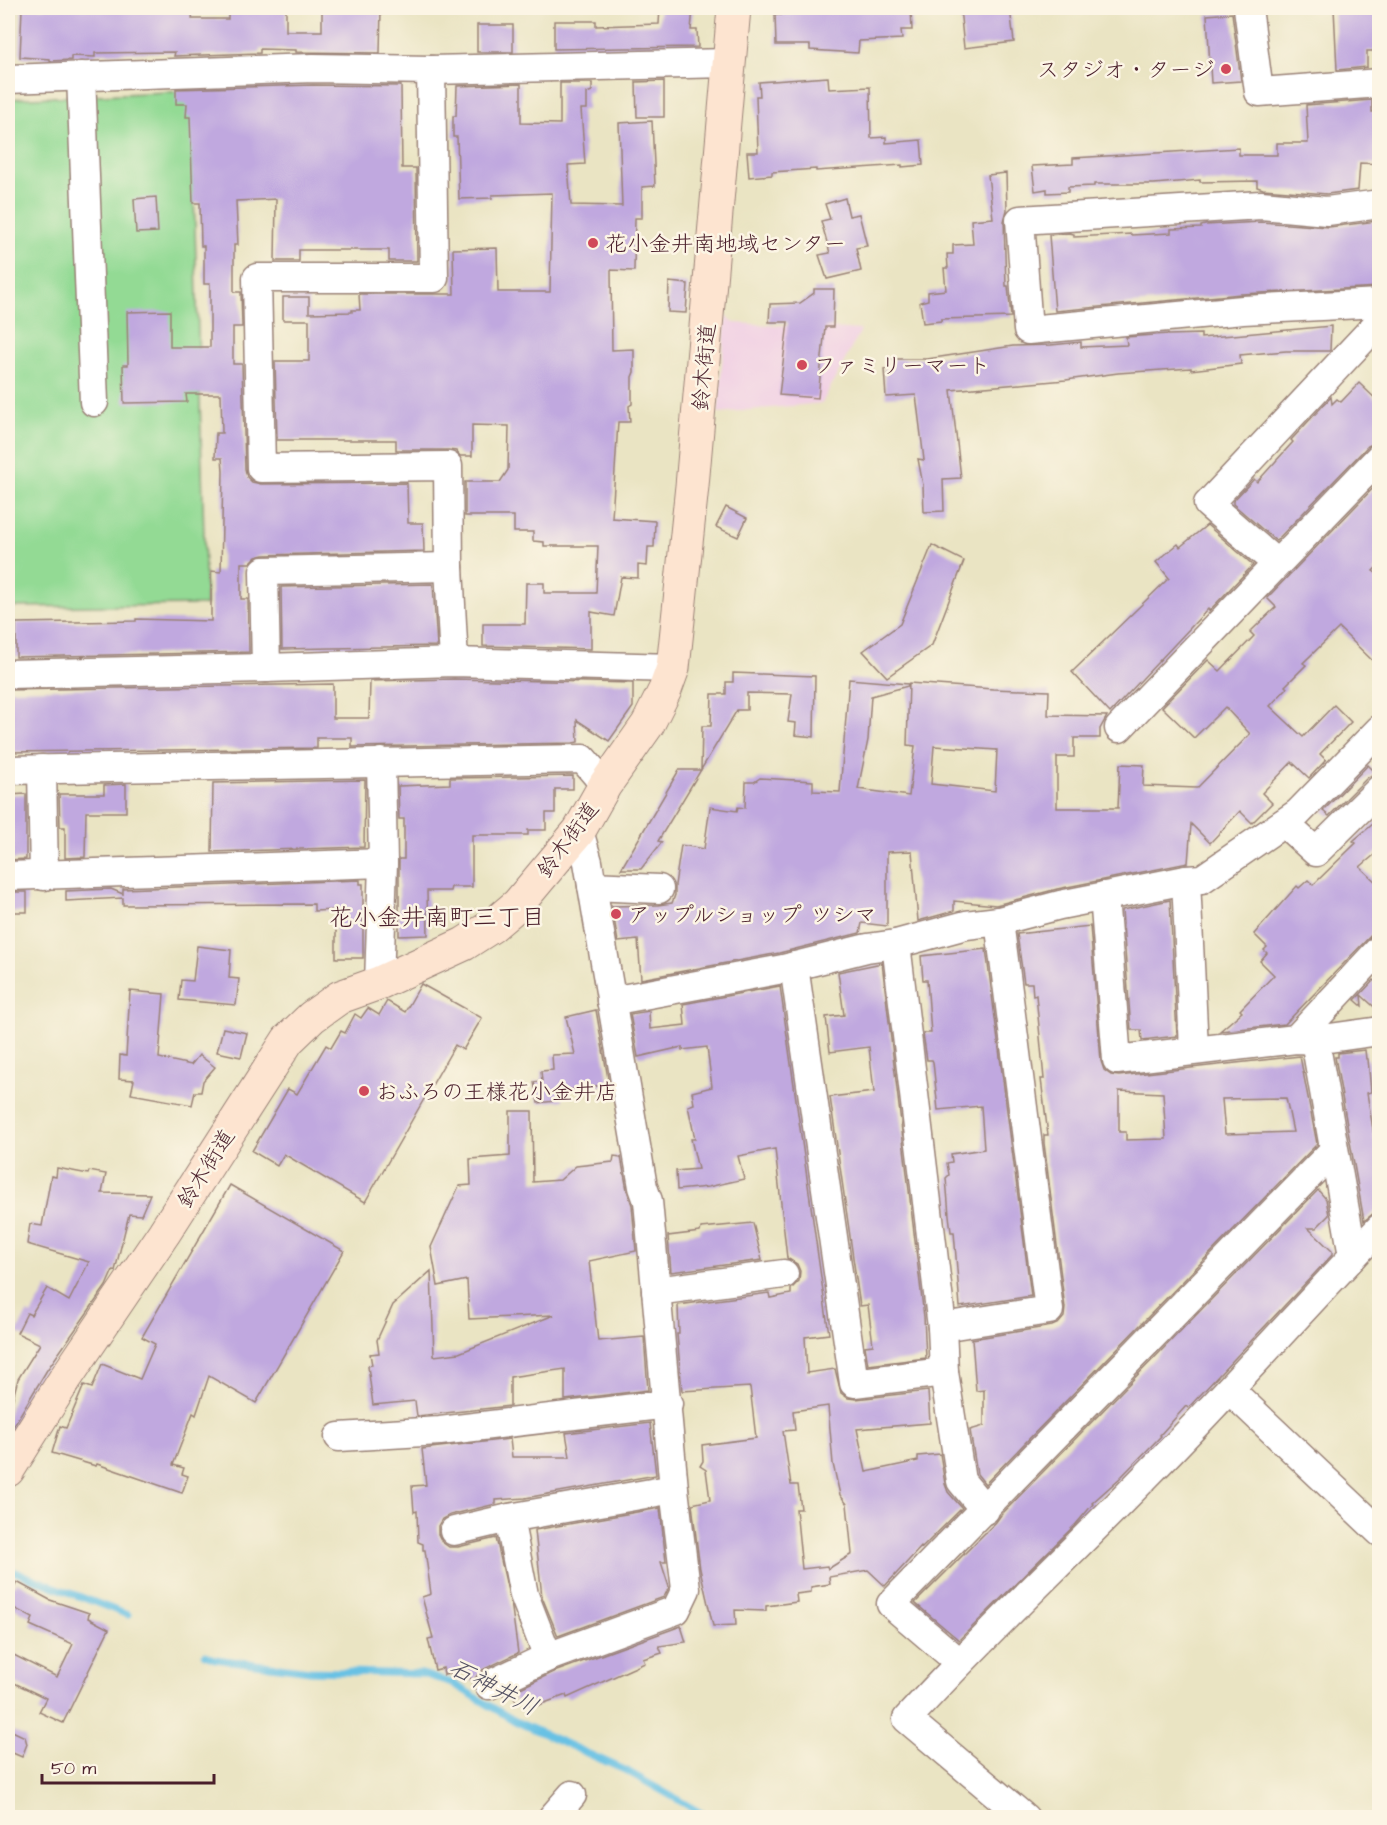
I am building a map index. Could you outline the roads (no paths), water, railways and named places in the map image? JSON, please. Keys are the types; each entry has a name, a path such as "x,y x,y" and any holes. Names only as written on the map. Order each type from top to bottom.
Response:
{"street":[{"name":"鈴木街道","path":"8,1470 65,1379 164,1233 288,1040 312,1017 340,997 379,983 464,944 492,926 518,904 579,831 605,785 648,724 665,690 673,668 692,486 734,8"},
{"path":"1248,8 1259,92 1380,83"},
{"path":"8,79 312,68 432,70 729,63"},
{"path":"432,70 434,278 257,278 261,468 448,466 449,567 454,662"},
{"path":"81,76 94,402"},
{"path":"1380,204 1328,211 1261,206 1020,220 1028,330 1243,310 1380,303"},
{"path":"1276,563 1208,504 1380,321"},
{"path":"1119,728 1380,457"},
{"path":"266,668 264,571 449,567"},
{"path":"8,674 454,662 673,668"},
{"path":"610,1001 794,966 867,948 896,944 966,925 999,921 1060,905 1186,880 1202,879 1298,813 1380,729"},
{"path":"8,770 583,759 605,785"},
{"path":"379,983 383,863 381,762"},
{"path":"42,769 44,876"},
{"path":"1284,823 1316,852 1380,789"},
{"path":"489,1685 548,1657 676,1610 686,1589 674,1489 648,1201 643,1187 592,886 579,831"},
{"path":"8,876 383,863"},
{"path":"1186,880 1194,1049"},
{"path":"592,886 659,889"},
{"path":"1104,896 1117,1060 1194,1049 1229,1048 1380,1031"},
{"path":"942,1327 1048,1310 999,921"},
{"path":"896,944 942,1327 945,1372 961,1481 985,1510"},
{"path":"1305,1040 1380,949"},
{"path":"794,966 854,1383 945,1372"},
{"path":"1305,1040 1333,1151 1353,1256"},
{"path":"959,1662 891,1604 1333,1151"},
{"path":"1025,1818 907,1719 959,1662 1070,1554 1230,1390 1380,1228"},
{"path":"656,1291 784,1274"},
{"path":"1230,1390 1380,1532"},
{"path":"339,1437 440,1431 668,1404"},
{"path":"454,1531 509,1518 674,1489"},
{"path":"509,1518 524,1595 548,1657"},
{"path":"552,1818 572,1795"}],"waterway":[{"name":"石神井川","path":"8,1569 128,1615"},
{"name":"石神井川","path":"205,1655 215,1659 310,1671 422,1674 452,1683 515,1721 627,1771 710,1818"}],"place":[{"name":"スタジオ・タージ","path":"1226,69"},
{"name":"花小金井南地域センター","path":"593,243"},
{"name":"ファミリーマート","path":"802,365"},
{"name":"アップルショップ ツシマ","path":"616,914"},
{"name":"おふろの王様花小金井店","path":"364,1091"}],"district":[{"name":"花小金井南町三丁目","path":"437,917"}]}
